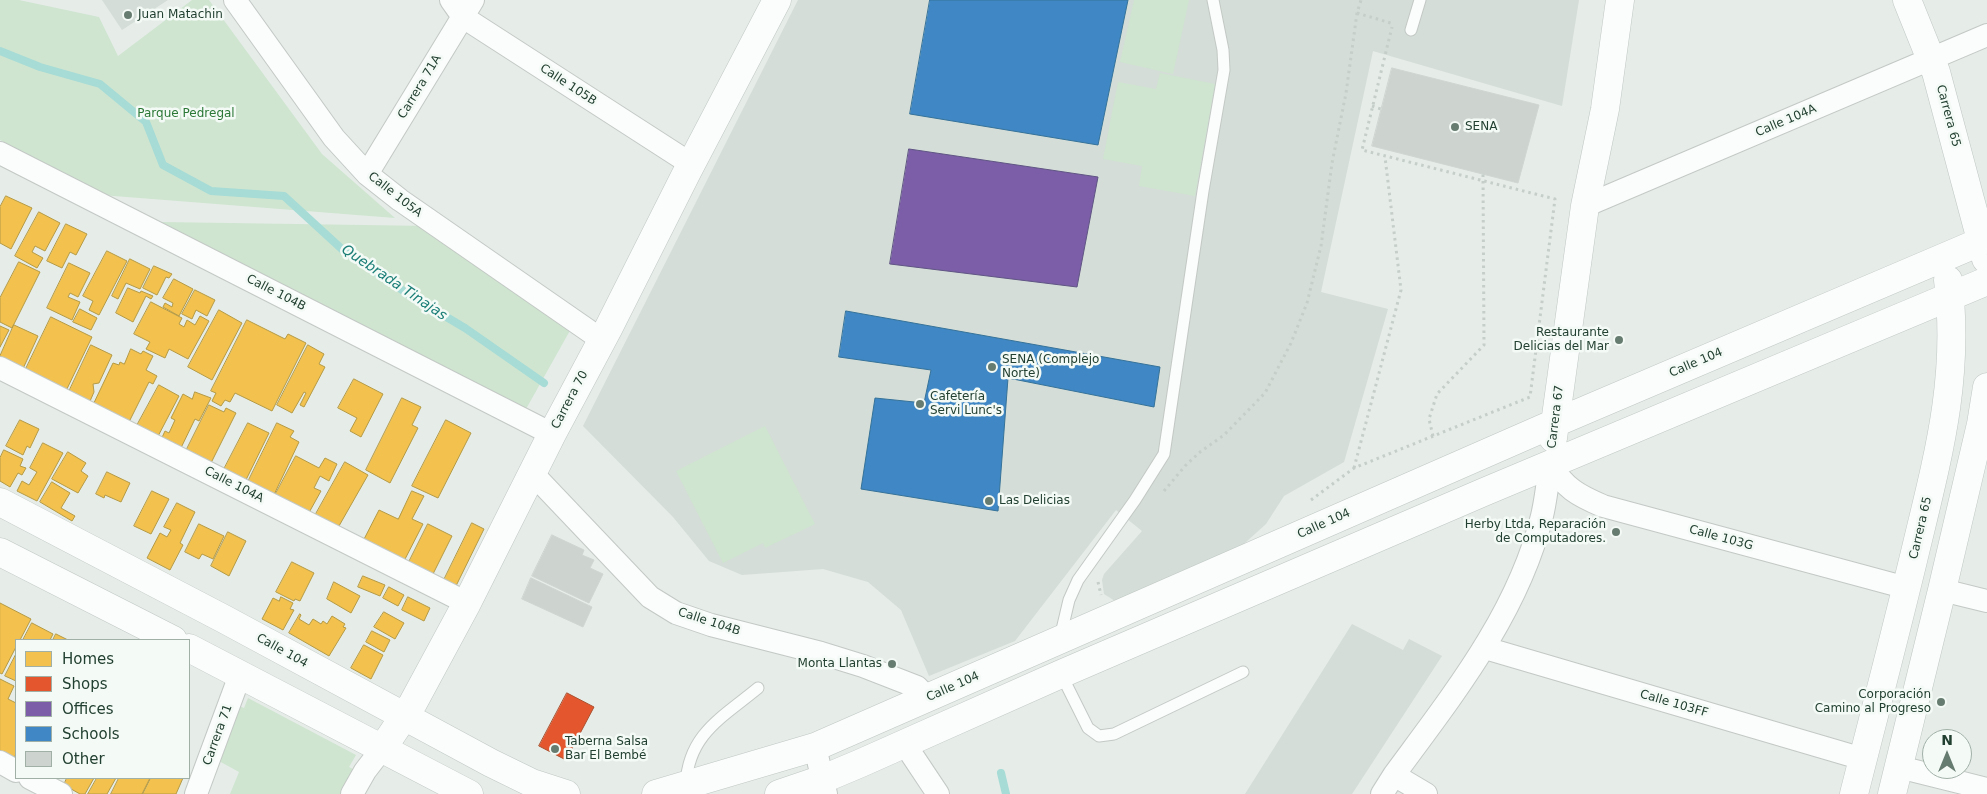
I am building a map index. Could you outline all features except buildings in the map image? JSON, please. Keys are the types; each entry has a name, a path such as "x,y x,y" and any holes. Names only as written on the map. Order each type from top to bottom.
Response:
{"main road":[{"name":"Carrera 70","path":"382,748 413,704 468,603 552,434 777,0"},
{"name":"Carrera 67","path":"1550,464 1585,206 1605,109 1620,0"},
{"name":"Carrera 65","path":"1907,0 1932,58 1985,248"},
{"name":"Calle 104","path":"656,794 815,747 1555,423 1944,257 1985,248"},
{"name":"Carrera 65","path":"1854,794 1907,588 1947,409 1952,352 1950,296 1944,257"},
{"path":"779,794 824,787 904,743 1061,674 1550,464 1987,281"},
{"path":"1892,794 1984,425 1987,387"},
{"name":"Calle 104","path":"0,502 224,619 356,692 404,715 491,764 532,783 566,794"},
{"path":"0,552 171,639"},
{"path":"190,649 469,794"}],"street":[{"name":"Calle 105A","path":"235,0 334,138 367,174 400,200 602,340"},
{"name":"Carrera 71A","path":"367,174 462,5"},
{"name":"Calle 105B","path":"462,5 691,164"},
{"name":"Calle 104A","path":"1585,206 1987,35"},
{"name":"Calle 104B","path":"0,153 552,434"},
{"name":"Calle 104A","path":"0,368 468,603"},
{"name":"Calle 103G","path":"1550,464 1564,484 1574,493 1603,506 1907,588"},
{"name":"Carrera 67","path":"1388,785 1485,648 1528,559 1542,516 1550,464"},
{"name":"Calle 104B","path":"533,474 650,597 676,613 711,625 821,653 863,666 917,687 928,698"},
{"path":"1942,590 1987,601"},
{"name":"Calle 103FF","path":"1485,648 1863,759"},
{"name":"Carrera 71","path":"196,794 240,675"},
{"path":"904,743 938,794"},
{"path":"815,747 824,787"},
{"name":"Carrera 70","path":"352,794 365,771 382,748"},
{"path":"0,762 15,770"},
{"path":"1898,767 1987,790"},
{"path":"32,779 61,794"},
{"path":"1388,785 1426,794"}],"lane":[{"path":"1060,640 1069,600 1078,580 1135,500 1164,454 1203,191 1224,70 1223,50 1213,0"},
{"path":"1411,30 1420,0"},
{"path":"1061,674 1088,728 1099,736 1114,734 1243,672"},
{"path":"686,786 686,768 695,745 708,730 758,688"}],"path":[{"path":"1160,495 1185,466 1200,452 1224,436 1265,393 1291,343 1307,303 1321,246 1332,163 1346,93 1356,13 1361,0"},
{"path":"1356,13 1411,30"},
{"path":"1392,24 1362,150 1555,199 1530,397"},
{"path":"1372,106 1381,109"},
{"path":"1354,468 1401,290 1385,157"},
{"path":"1433,436 1430,419 1438,394 1484,344 1483,174"},
{"path":"1098,577 1103,600"}],"shaded area":[{"name":"Juan Matachin","path":"102,0 168,0 122,30"},
{"name":"SENA (Complejo Norte)","path":"798,0 1579,0 1562,106 1373,51 1321,292 1388,309 1344,462 1284,496 1266,524 1236,551 1115,601 1104,594 1102,580 1104,574 1142,531 1116,510 1015,641 929,676 901,610 868,582 823,569 742,575 709,561 673,517 583,426"},
{"path":"1352,624 1403,650 1409,639 1442,656 1352,794 1245,794"}],"green space":[{"name":"Parque Pedregal","path":"0,0 19,0 99,17 118,56 192,0 209,0 322,154 395,218 101,195 0,140"},
{"path":"1134,0 1189,0 1173,74 1120,62"},
{"path":"1160,73 1215,84 1195,196 1139,186 1142,166 1103,159 1118,82 1156,89"},
{"path":"161,222 431,226 572,327 526,409"},
{"path":"765,426 815,524 765,548 763,543 723,563 676,471"},
{"path":"248,698 356,755 349,767 359,772 347,794 230,794 239,772 219,761 237,705 244,708"}],"waterway":[{"name":"Quebrada Tinajas","path":"0,51 40,67 100,84 146,122 163,165 211,191 284,196 344,251 411,296 465,328 544,383"},
{"name":"Quebrada Tinajas","path":"1001,773 1006,794"}],"place":[{"name":"Juan Matachin","path":"128,15"},
{"name":"SENA","path":"1455,127"},
{"name":"Restaurante Delicias del Mar","path":"1619,340"},
{"name":"SENA (Complejo Norte)","path":"992,367"},
{"name":"Cafetería Servi Lunc's","path":"920,404"},
{"name":"Las Delicias","path":"989,501"},
{"name":"Herby Ltda, Reparación de Computadores.","path":"1616,532"},
{"name":"Monta Llantas","path":"892,664"},
{"name":"Corporación Camino al Progreso","path":"1941,702"},
{"name":"Taberna Salsa Bar El Bembé","path":"555,749"}]}
